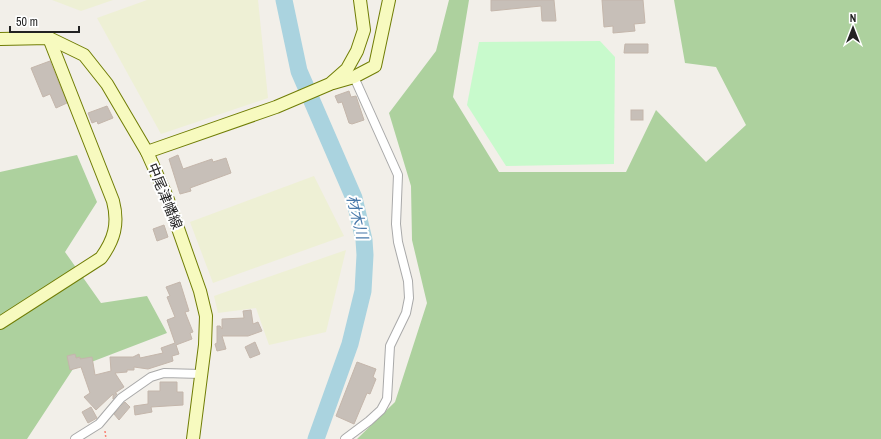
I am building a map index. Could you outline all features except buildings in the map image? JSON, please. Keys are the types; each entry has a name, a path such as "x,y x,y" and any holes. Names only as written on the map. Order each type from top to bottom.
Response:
{"street":[{"path":"330,84 347,69 357,51 364,30 360,0"},
{"path":"147,152 276,107 330,84 354,77 375,66 389,0"},
{"path":"0,323 101,258 110,245 116,230 116,214 113,201 49,38"},
{"name":"中尾津幡線","path":"0,39 49,38 84,55 107,84 147,152 168,197 200,291 206,316 205,345 193,439"},
{"path":"345,439 381,410 387,399 390,346 406,313 409,298 408,281 398,242 396,224 398,175 354,77"},
{"path":"75,439 99,424 121,398 152,377 170,373 201,374"}],"green space":[{"path":"52,0 113,0 81,11"},
{"path":"147,0 258,0 268,98 161,134 97,18"},
{"path":"449,0 469,0 453,97 499,172 626,172 656,110 706,162 746,125 716,67 685,63 674,0 881,0 881,439 357,439 395,402 427,303 412,240 411,186 389,113 436,51"},
{"path":"600,41 615,57 614,164 506,166 467,105 479,42"},
{"path":"77,155 97,202 65,252 101,303 147,296 167,333 73,369 27,439 0,439 0,172"},
{"path":"314,176 344,236 213,283 190,222"},
{"path":"346,250 326,332 269,345 256,308 218,313 214,296"}],"waterway":[{"name":"材木川","path":"284,0 299,71 354,198 364,240 365,255 363,291 350,344 316,439"}]}
